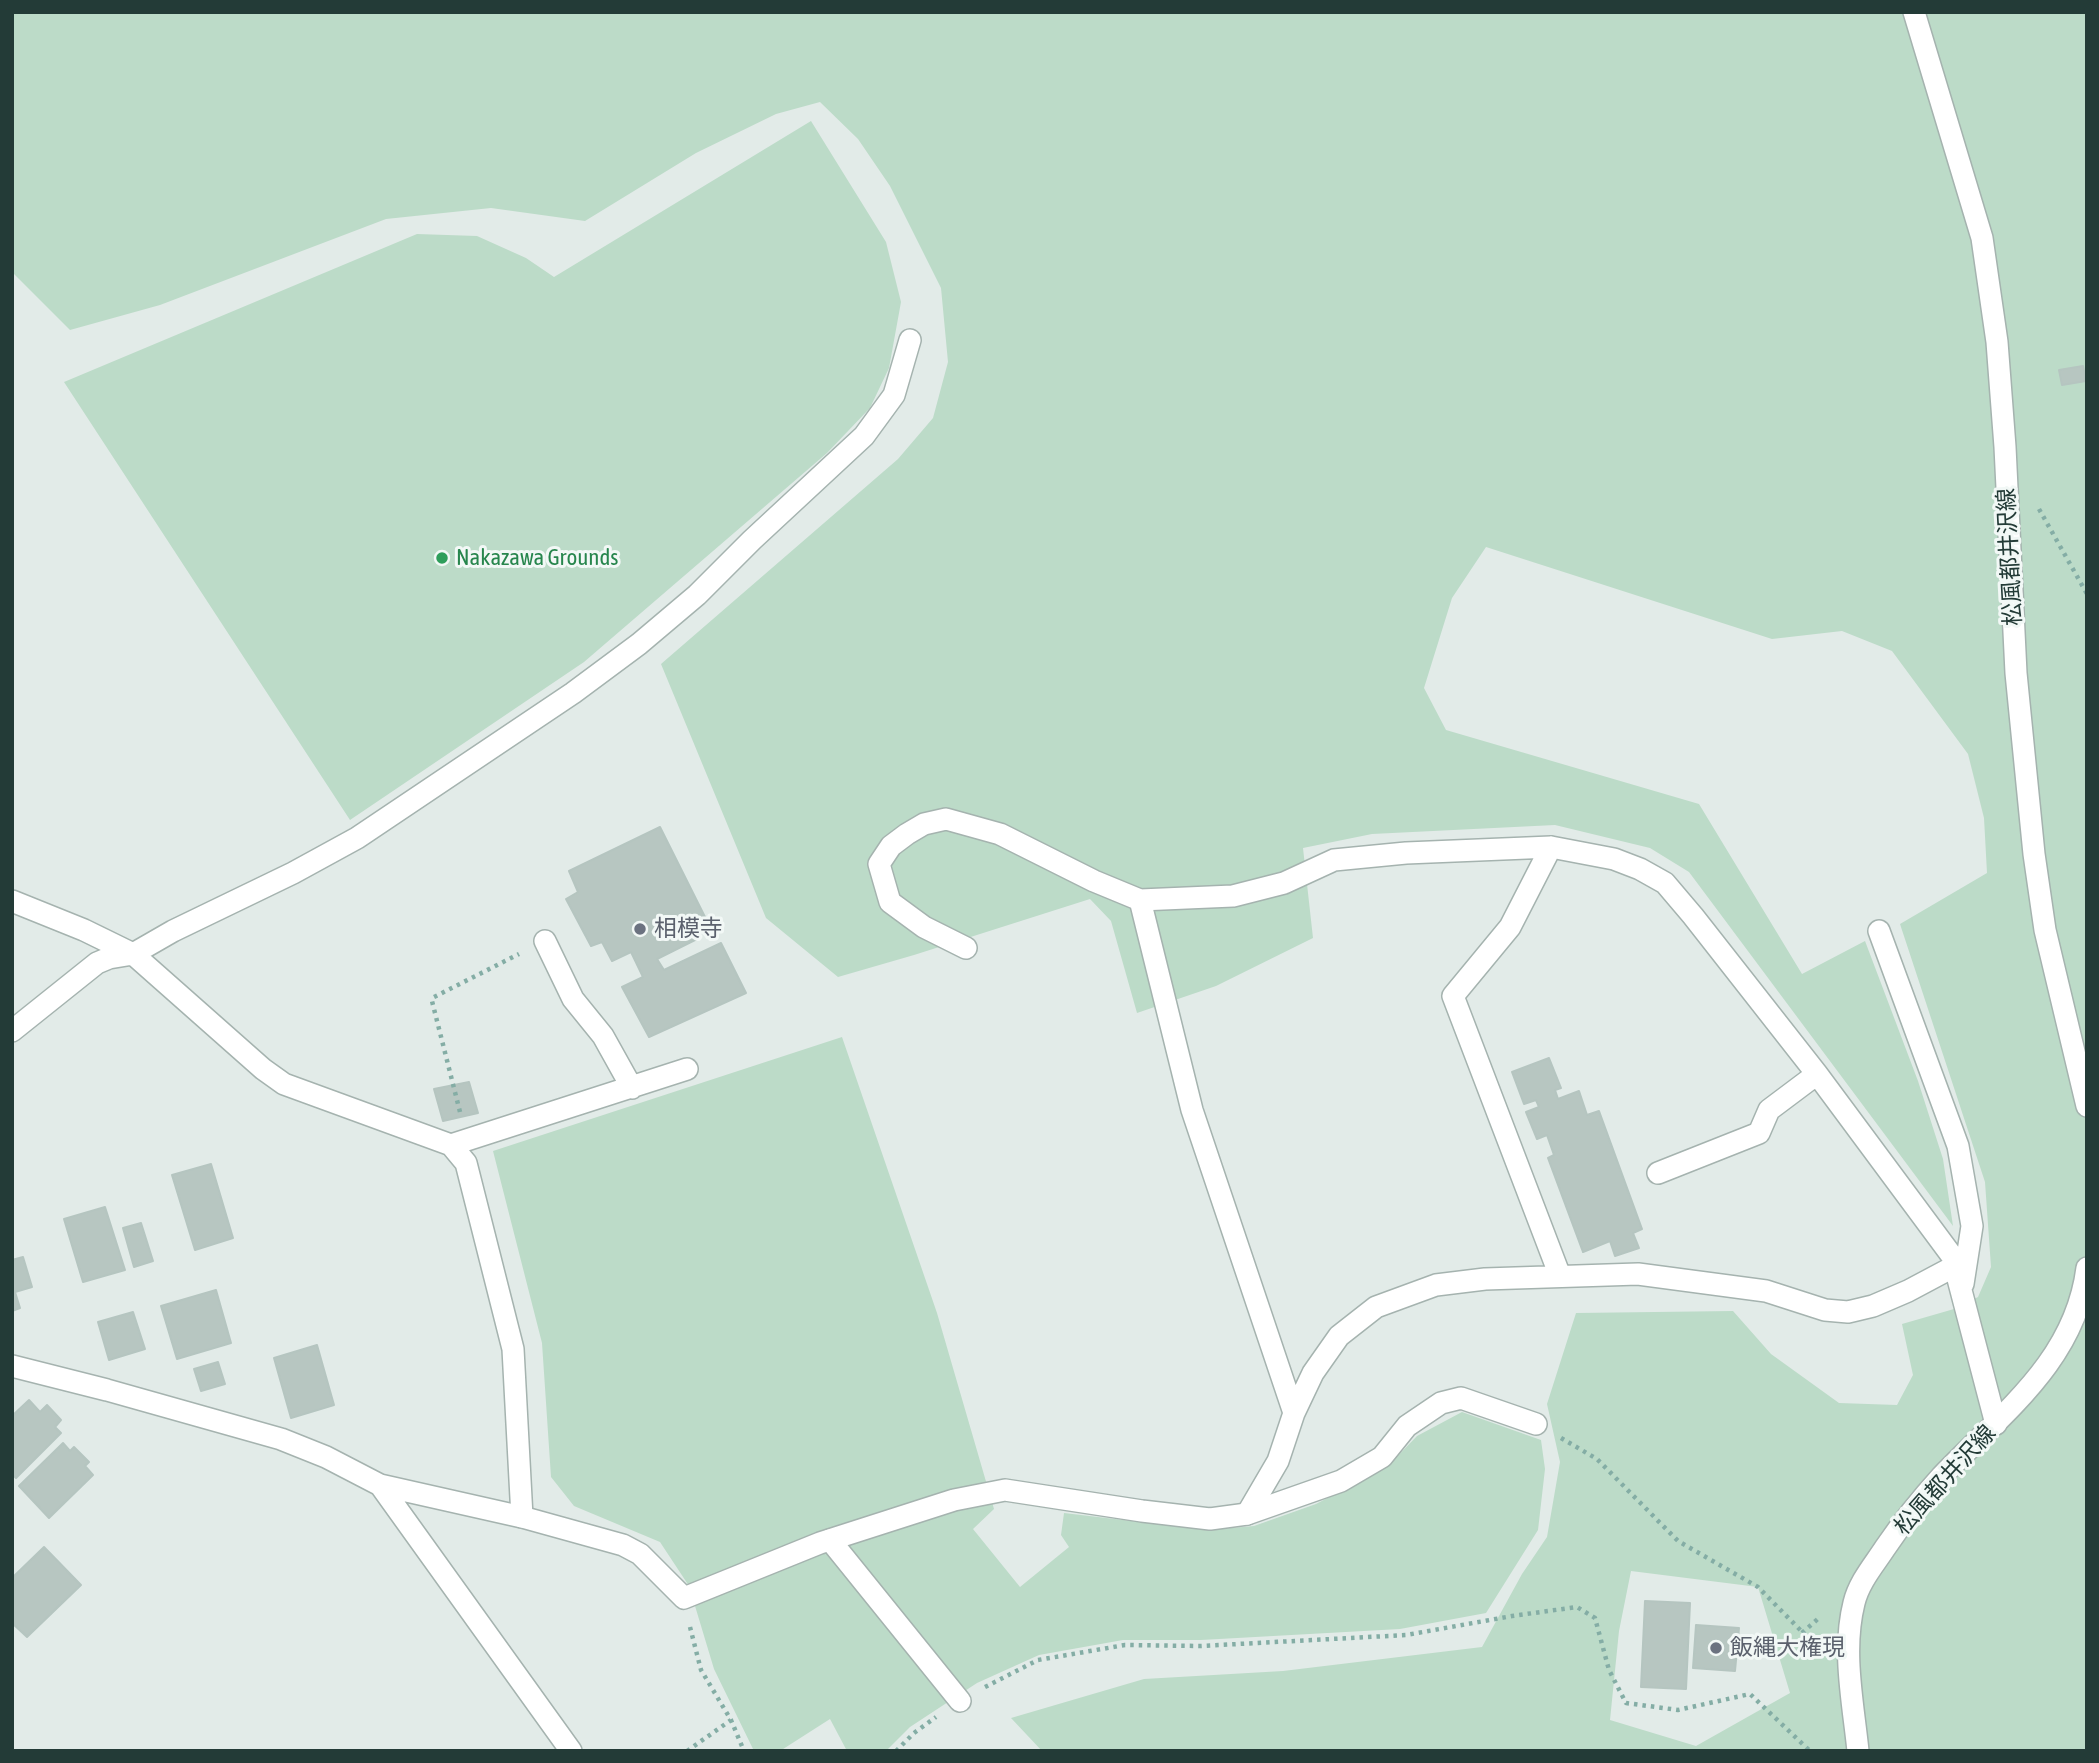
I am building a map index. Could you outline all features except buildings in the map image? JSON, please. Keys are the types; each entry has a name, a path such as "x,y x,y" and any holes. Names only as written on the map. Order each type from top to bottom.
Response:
{"street":[{"name":"松風都井沢線","path":"1914,12 1982,238 1997,342 2016,673 2034,854 2045,930 2087,1107"},
{"path":"12,1031 97,963 133,954 356,838 573,693 639,644 697,595 864,436 894,394 910,340"},
{"path":"966,948 923,928 890,902 879,864 891,846 924,824 946,819 1000,834 1094,881 1140,900 1233,896 1284,883 1334,860 1406,853 1551,847 1614,859 1640,869 1665,883 1817,1074 1952,1256 1996,1424"},
{"path":"1551,847 1510,927 1453,996 1560,1276"},
{"path":"1140,900 1192,1110 1294,1413"},
{"path":"12,901 84,930 133,954 263,1069 284,1084 451,1145 466,1163 513,1349 522,1517"},
{"path":"1879,931 1958,1146 1972,1226 1962,1291"},
{"path":"545,941 573,999 603,1036 632,1088"},
{"path":"451,1145 687,1069"},
{"path":"1658,1173 1759,1133 1769,1110 1817,1074"},
{"path":"1247,1514 1279,1461 1294,1413 1313,1373 1339,1336 1376,1307 1437,1285 1485,1279 1638,1275 1766,1290 1825,1310 1848,1312 1873,1306 1908,1291 1955,1266"},
{"name":"松風都井沢線","path":"1858,1751 1847,1642 1860,1585 1900,1526 1941,1477 1996,1424 2050,1363 2071,1321 2087,1268"},
{"path":"12,1366 281,1440 326,1457 380,1485 522,1517 623,1545 640,1554 655,1567 684,1598 830,1540 954,1500 1005,1490 1210,1519 1247,1514 1341,1481 1382,1457 1407,1426 1441,1403 1461,1398 1536,1424"},
{"path":"380,1485 571,1751"},
{"path":"830,1540 960,1701"}],"path":[{"path":"2039,508 2087,594"},
{"path":"462,1120 433,997 545,941"},
{"path":"1536,1424 1597,1459 1678,1541 1758,1587 1851,1679"},
{"path":"684,1598 701,1670 731,1720 744,1751"},
{"path":"896,1751 914,1733 960,1701 1038,1660 1125,1645 1200,1647 1406,1636 1577,1607 1595,1618 1609,1670 1626,1703 1678,1710 1750,1694 1810,1751"},
{"path":"687,1751 731,1720"}],"green space":[{"path":"12,12 2087,12 2087,1751 1042,1751 1011,1718 1144,1679 1283,1671 1482,1647 1522,1574 1547,1537 1560,1462 1547,1404 1576,1313 1733,1311 1771,1354 1839,1403 1897,1405 1913,1375 1902,1324 1954,1309 1978,1297 1991,1267 1985,1182 1900,924 1987,873 1984,818 1968,754 1892,651 1842,631 1772,639 1486,547 1452,598 1424,688 1446,730 1699,804 1802,974 1865,941 1918,1081 1943,1159 1953,1226 1689,872 1650,848 1555,825 1372,834 1303,848 1313,938 1216,986 1137,1013 1111,921 1090,899 838,977 766,918 661,664 898,459 933,418 948,362 941,288 890,186 858,139 820,102 776,114 696,153 585,221 491,208 386,219 160,305 70,330 12,272","holes":["1631,1571 1758,1587 1790,1693 1696,1746 1610,1720 1619,1631"]},
{"name":"Nakazawa Grounds","path":"811,121 886,242 901,302 889,368 870,408 827,453 584,662 350,820 64,382 417,234 477,236 526,258 554,277"},
{"path":"842,1037 937,1313 994,1509 973,1529 1020,1587 1069,1547 1061,1535 1064,1513 1208,1530 1254,1526 1316,1504 1387,1467 1417,1436 1462,1412 1541,1440 1545,1469 1538,1530 1486,1613 1400,1629 1201,1640 1123,1640 1039,1655 977,1683 910,1727 886,1751 847,1751 830,1719 780,1751 754,1751 714,1669 689,1586 660,1542 574,1506 551,1477 542,1343 493,1151"}],"place":[{"name":"Nakazawa Grounds","path":"442,558"},
{"name":"相模寺","path":"640,929"},
{"name":"飯縄大権現","path":"1716,1648"}]}
